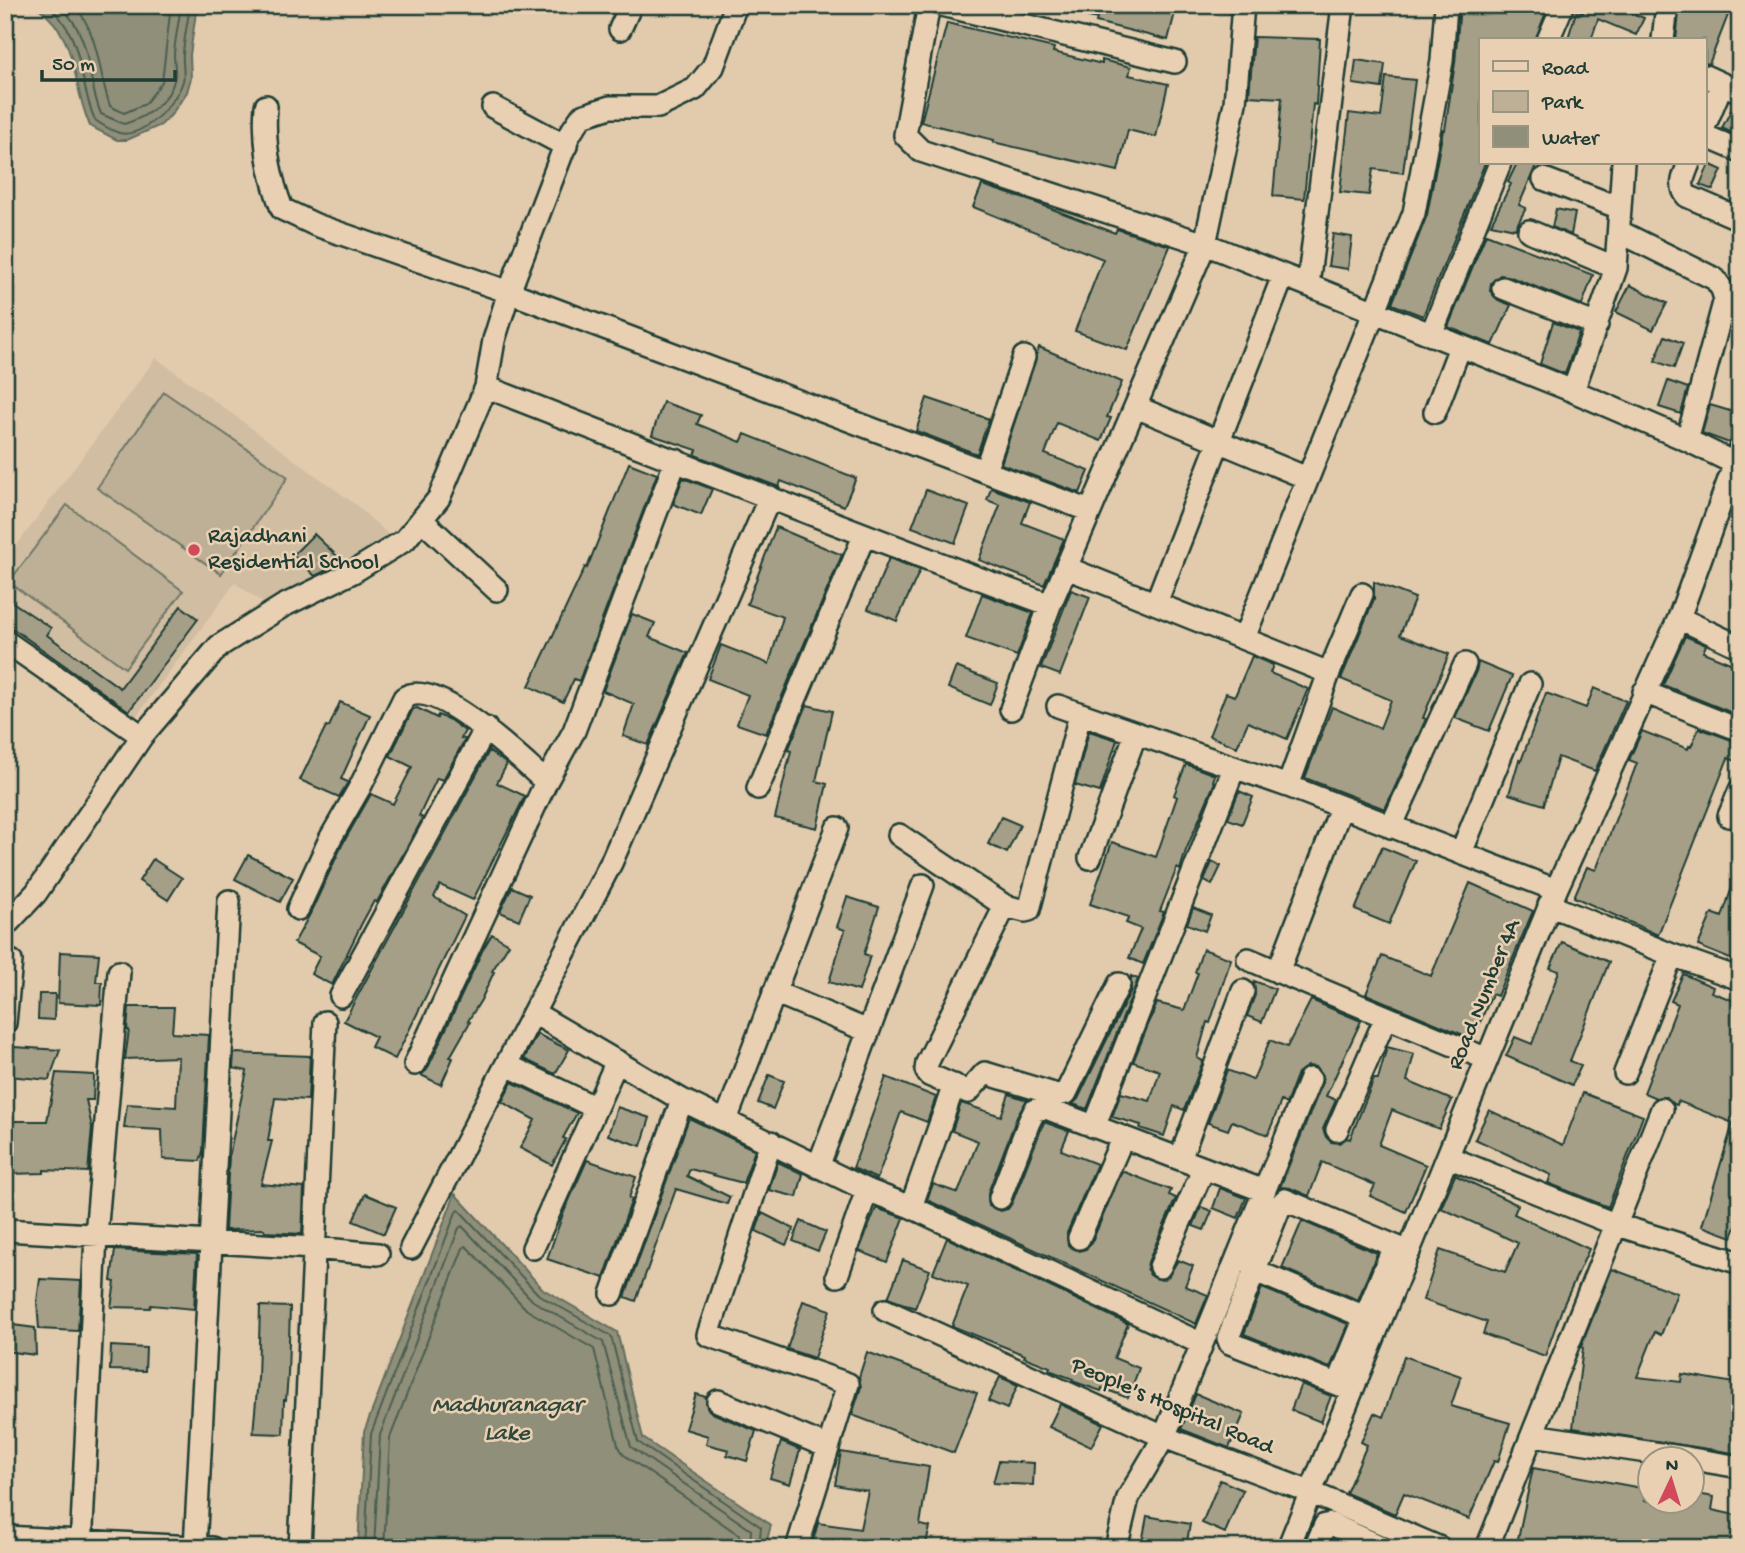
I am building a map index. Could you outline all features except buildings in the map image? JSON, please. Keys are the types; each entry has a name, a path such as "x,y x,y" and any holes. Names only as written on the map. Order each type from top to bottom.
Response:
{"street":[{"path":"620,29 631,5"},
{"path":"5,926 36,893 142,736 219,646 283,606 353,572 405,540 422,520 439,498 485,387 509,292 566,146 582,116 610,107 658,107 695,89 713,67 736,5"},
{"path":"929,5 905,135 921,151 1205,244 1738,460"},
{"path":"942,5 1175,62"},
{"path":"1011,709 1050,605 1205,244 1235,103 1243,5"},
{"path":"1308,285 1343,5"},
{"path":"1244,638 1414,213 1442,61 1446,5"},
{"path":"1549,38 1563,5"},
{"path":"1663,38 1667,5"},
{"path":"1706,123 1722,84"},
{"path":"266,106 264,130 267,164 271,183 282,209 316,225 509,292 1090,511"},
{"path":"493,107 566,146"},
{"path":"1706,136 1740,151"},
{"path":"1432,335 1500,164"},
{"path":"1573,391 1616,268 1623,164"},
{"path":"1689,164 1682,180 1683,191 1687,196 1740,219"},
{"path":"1544,179 1620,208"},
{"path":"1529,231 1616,268"},
{"path":"1620,232 1715,279 1722,289 1725,299 1686,440"},
{"path":"1156,603 1283,276"},
{"path":"1503,288 1597,325"},
{"path":"1436,412 1460,347"},
{"path":"985,471 1024,357"},
{"path":"485,387 864,536 1050,605"},
{"path":"1136,407 1307,478"},
{"path":"415,1064 546,782 574,730 676,460"},
{"name":"Road Number 4A","path":"1288,1548 1345,1387 1402,1249 1448,1157 1553,897 1679,618 1738,460"},
{"path":"411,1248 611,863 770,497"},
{"path":"422,520 498,590"},
{"path":"758,788 864,536"},
{"path":"1067,568 1329,673"},
{"path":"1288,786 1329,673 1362,594"},
{"path":"1679,618 1740,647"},
{"path":"5,641 142,736"},
{"path":"1391,827 1465,664"},
{"path":"1461,853 1530,684"},
{"path":"1644,692 1740,730"},
{"path":"298,909 330,839 360,787 404,698 410,694 422,693 457,710 485,729 546,782"},
{"path":"1058,706 1288,786 1461,853 1672,955 1740,979"},
{"path":"899,835 1005,906 1029,910 1080,715"},
{"path":"341,996 485,729"},
{"path":"1090,858 1136,733"},
{"path":"1094,1127 1234,768"},
{"path":"1729,816 1740,790"},
{"path":"1278,971 1341,808"},
{"path":"726,1121 836,828"},
{"path":"818,1167 923,885"},
{"path":"5,1537 81,1544 201,1547 211,1242 229,901"},
{"path":"1005,906 927,1063 926,1070 929,1075 968,1092 985,1073 991,1073 1057,1095 1066,1093 1119,984"},
{"path":"1625,1073 1672,955"},
{"path":"1248,959 1488,1059"},
{"path":"5,1023 11,961"},
{"path":"81,1544 96,1235 119,972"},
{"path":"1180,1159 1243,991"},
{"path":"774,992 868,1031"},
{"path":"534,1013 682,1100 867,1190 1202,1344"},
{"path":"1337,1130 1386,1017"},
{"path":"300,1548 325,1022"},
{"path":"533,1248 617,1061"},
{"path":"507,1065 596,1108"},
{"path":"1116,1548 1128,1498 1164,1437 1310,1079"},
{"path":"911,1208 954,1086"},
{"path":"612,1294 682,1100"},
{"path":"1000,1198 1035,1110 1046,1108 1264,1191"},
{"path":"1487,1548 1662,1109"},
{"path":"1079,1238 1123,1137"},
{"path":"771,1142 708,1335 848,1384 797,1548"},
{"path":"1448,1157 1617,1224 1740,1263"},
{"path":"1160,1267 1204,1168"},
{"path":"837,1276 867,1190"},
{"path":"1345,1387 1230,1343 1228,1331 1280,1204 1285,1200 1402,1249"},
{"path":"5,1230 378,1254"},
{"path":"1254,1270 1373,1320"},
{"name":"People's Hospital Road","path":"885,1310 1164,1437 1310,1492 1388,1541 1440,1548"},
{"path":"718,1401 828,1447"},
{"path":"1533,1435 1636,1450"},
{"path":"1706,1461 1740,1467"},
{"path":"1315,1548 1322,1529 1331,1524 1388,1541"}],"shaded area":[{"name":"Rajadhani Residential School","path":"156,358 356,505 394,540 273,610 235,583 132,722 5,629 5,561"}],"green space":[{"path":"164,392 288,477 221,574 97,488"},
{"path":"67,505 183,591 125,668 9,582"}],"water":[{"path":"35,5 197,5 190,55 191,78 187,92 161,125 127,140 117,140 90,126 68,46 50,19"},
{"name":"Madhuranagar Lake","path":"455,1194 543,1289 617,1332 643,1438 771,1525 765,1548 358,1548 364,1432"}],"place":[{"name":"Rajadhani Residential School","path":"194,550"}]}
